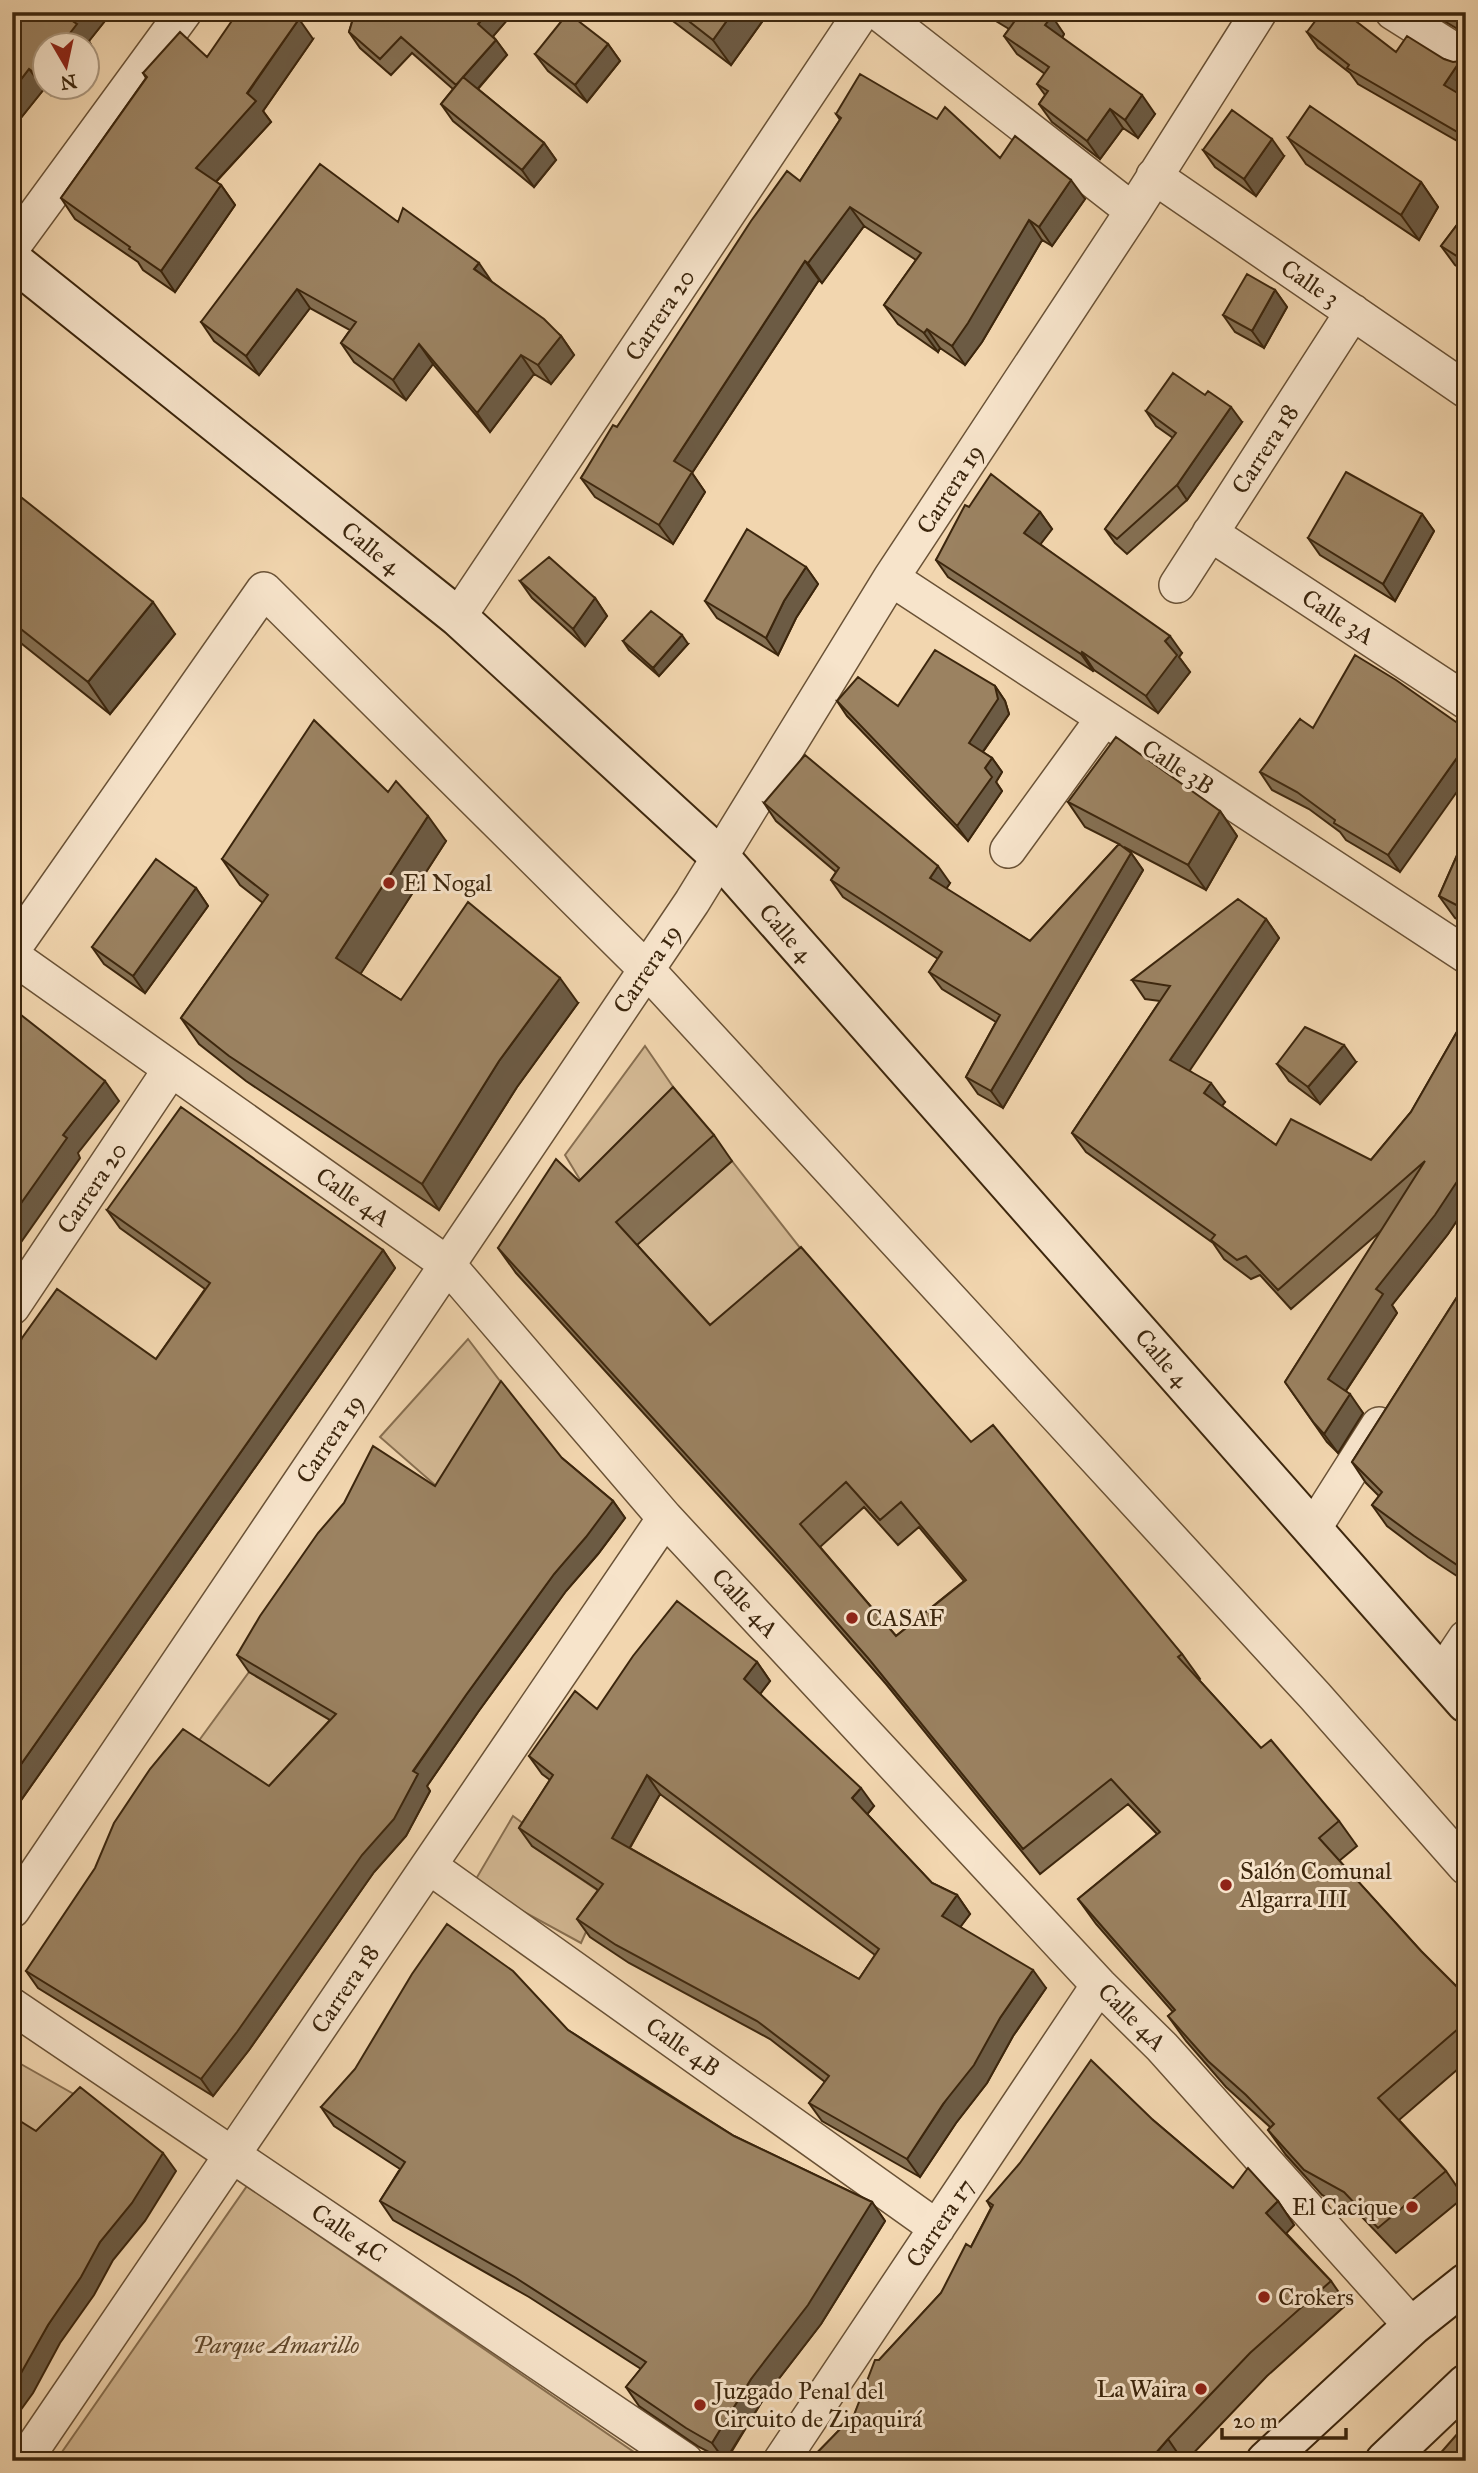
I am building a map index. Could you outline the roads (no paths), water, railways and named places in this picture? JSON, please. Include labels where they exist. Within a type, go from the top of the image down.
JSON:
[{"type":"main road","name":"Calle 4","points":[[12,260],[458,617],[720,858],[1466,1703]]},
{"type":"main road","points":[[1266,2461],[1412,2326],[1466,2283]]},
{"type":"main road","points":[[1385,2461],[1466,2384]]},
{"type":"street","points":[[12,247],[184,12]]},
{"type":"street","name":"Carrera 20","points":[[458,617],[862,12]]},
{"type":"street","points":[[878,12],[1133,211]]},
{"type":"street","name":"Carrera 19","points":[[12,1910],[647,970],[720,858],[891,578],[1133,211],[1259,12]]},
{"type":"street","points":[[1393,12],[1466,58]]},
{"type":"street","name":"Calle 3","points":[[1154,176],[1466,390]]},
{"type":"street","name":"Carrera 18","points":[[1177,585],[1353,312]]},
{"type":"street","name":"Calle 3A","points":[[1210,533],[1466,701]]},
{"type":"street","name":"Calle 3B","points":[[891,578],[1466,955]]},
{"type":"street","points":[[12,950],[264,590],[647,970],[1315,1696],[1466,1867]]},
{"type":"street","points":[[1008,850],[1104,718]]},
{"type":"street","name":"Calle 4A","points":[[12,956],[447,1264],[666,1518],[1099,1985],[1161,2047],[1412,2326]]},
{"type":"street","name":"Carrera 20","points":[[12,1307],[172,1069]]},
{"type":"street","points":[[1313,1529],[1393,1403]]},
{"type":"street","name":"Carrera 18","points":[[40,2454],[232,2154],[666,1518]]},
{"type":"street","points":[[1442,1674],[1466,1638]]},
{"type":"street","name":"Calle 4B","points":[[429,1866],[937,2228]]},
{"type":"street","name":"Carrera 17","points":[[781,2461],[1099,1985]]},
{"type":"street","name":"Calle 4C","points":[[12,2006],[685,2461]]},
{"type":"place","name":"El Nogal","points":[[389,883]]},
{"type":"place","name":"CASAF","points":[[852,1618]]},
{"type":"place","name":"Salón Comunal Algarra III","points":[[1226,1885]]},
{"type":"place","name":"El Cacique","points":[[1412,2207]]},
{"type":"place","name":"Crokers","points":[[1264,2297]]},
{"type":"place","name":"La Waira","points":[[1201,2389]]},
{"type":"place","name":"Juzgado Penal del Circuito de Zipaquirá","points":[[700,2405]]},
{"type":"park label","name":"Parque Amarillo","points":[[276,2345]]}]
